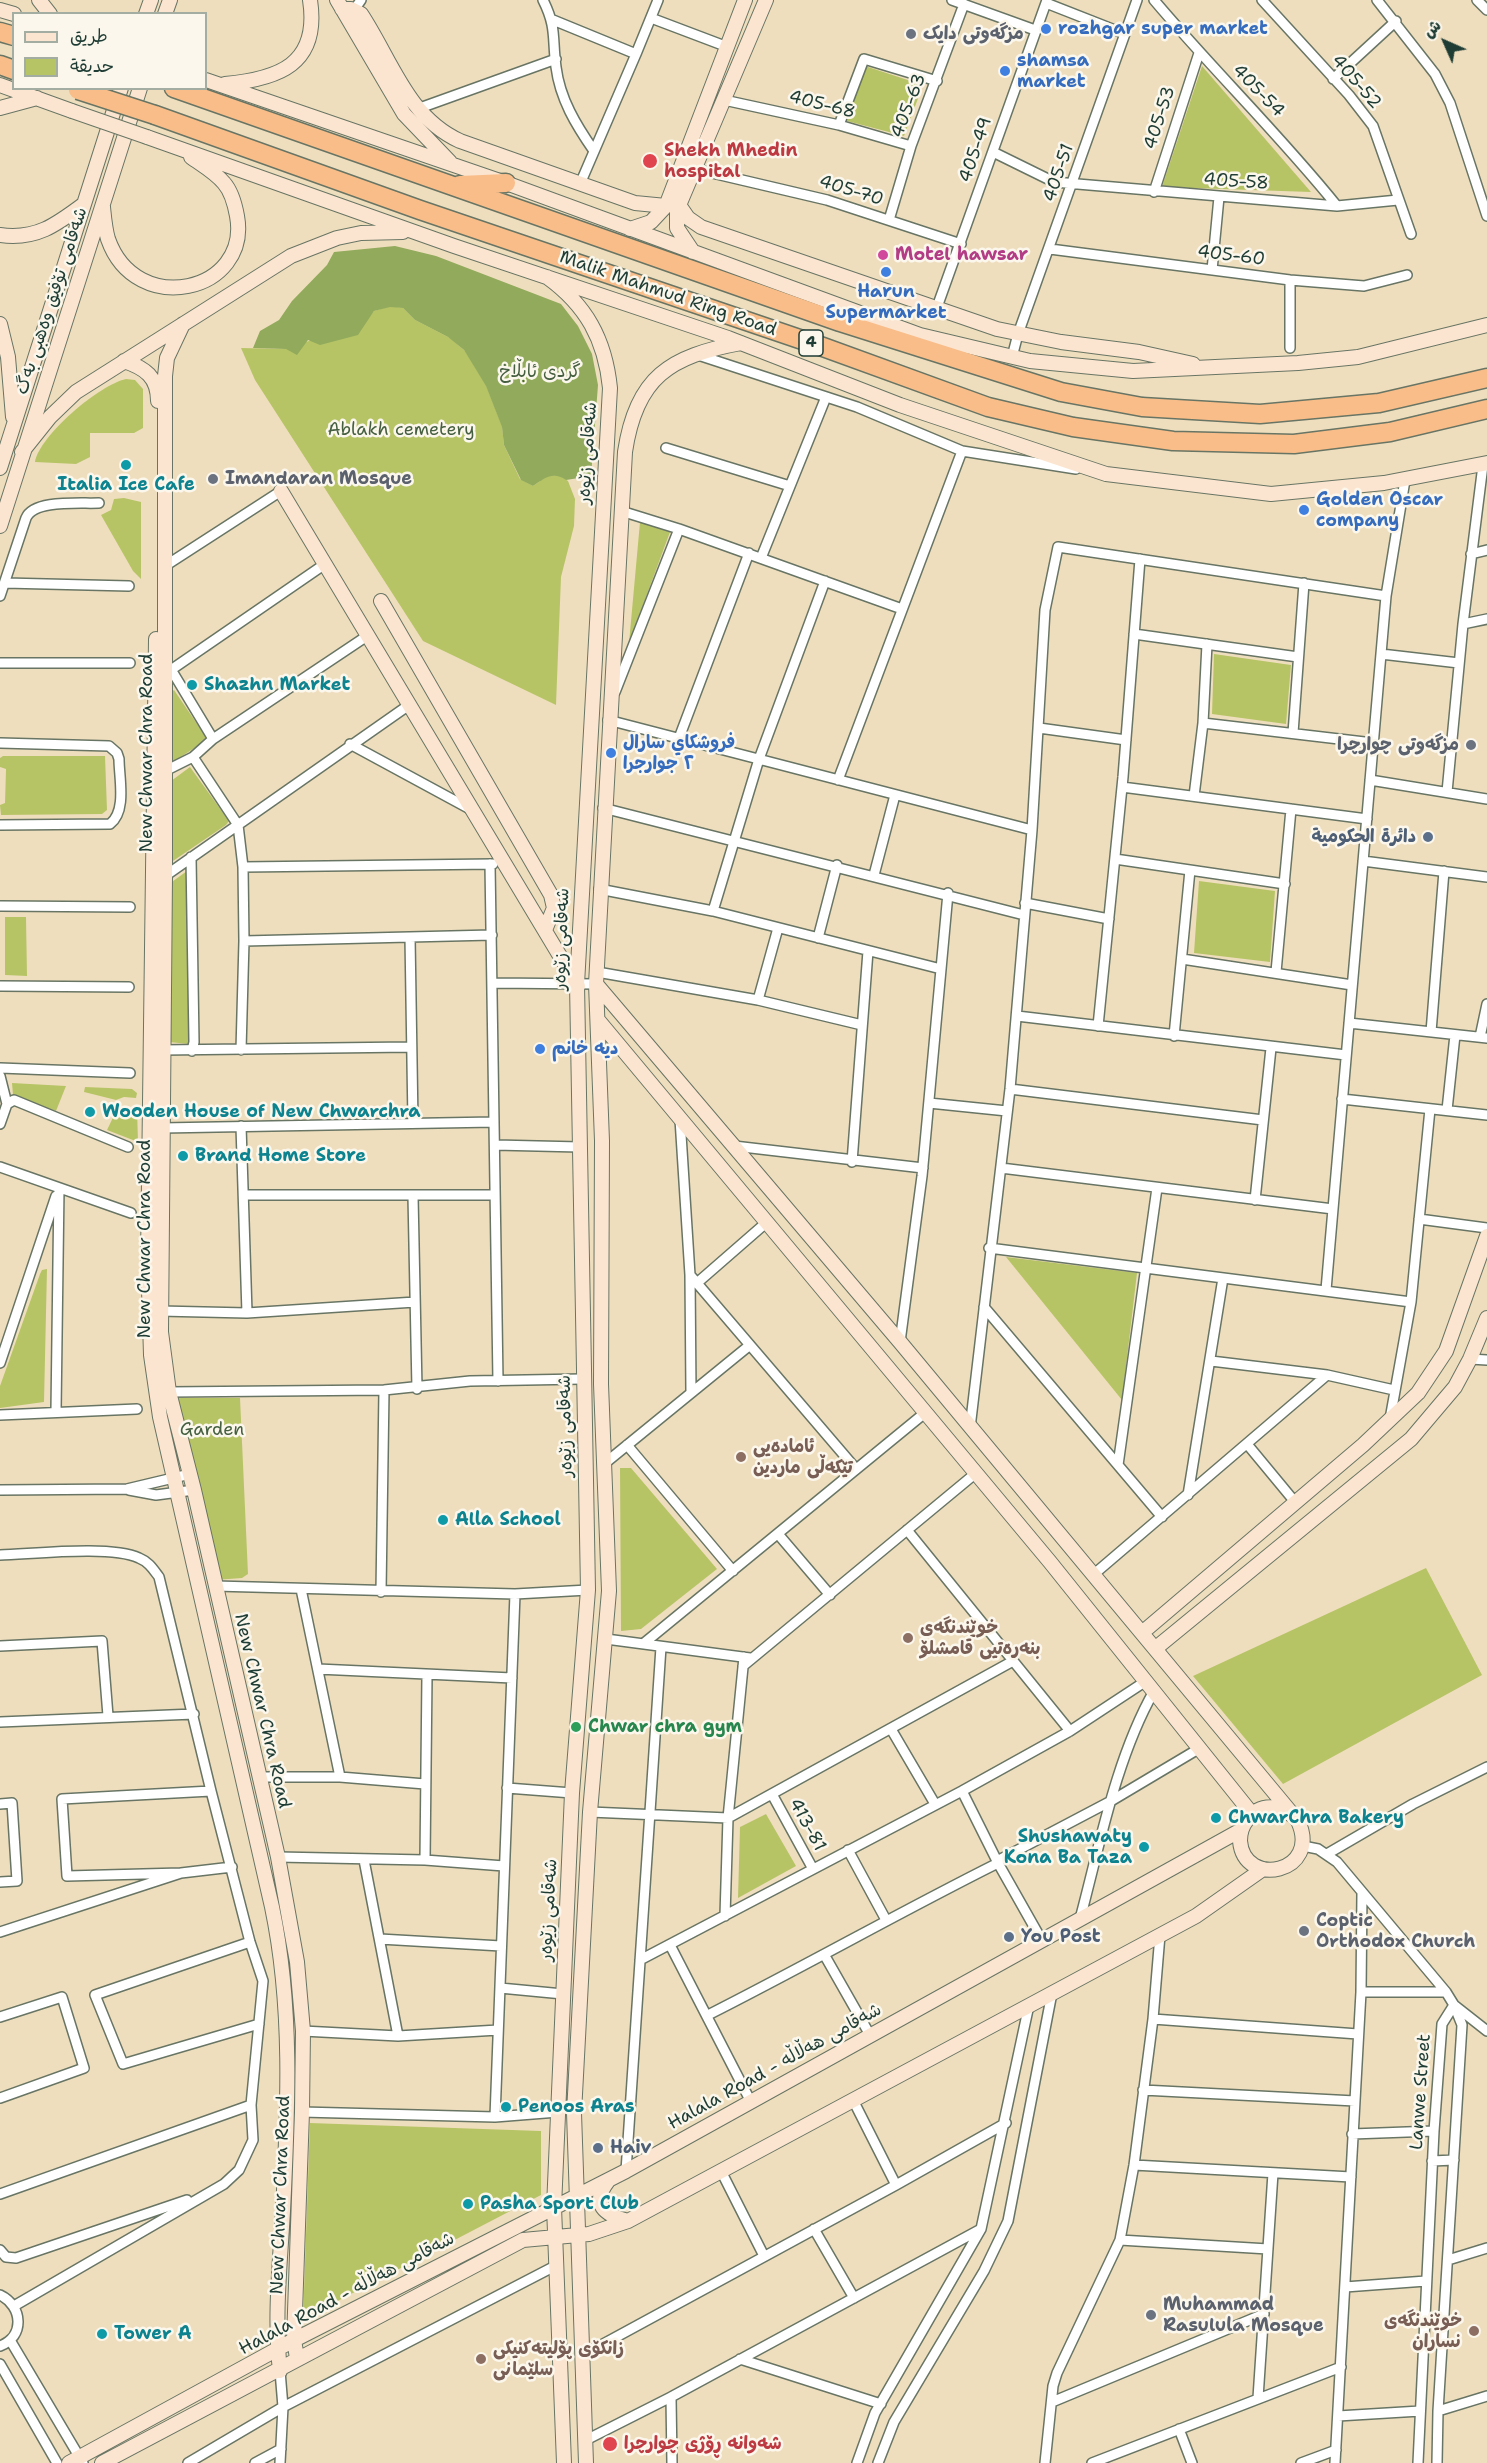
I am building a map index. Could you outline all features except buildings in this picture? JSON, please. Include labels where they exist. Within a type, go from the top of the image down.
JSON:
[{"type":"highway","name":"Malik Mahmud Ring Road","points":[[79,90],[420,210],[823,347],[988,407],[1073,428],[1173,441],[1294,444],[1390,432],[1487,409]]},
{"type":"highway","name":"Malik Mahmud Ring Road","points":[[180,90],[840,322],[1060,392],[1142,407],[1260,414],[1379,403],[1487,378]]},
{"type":"highway","points":[[449,185],[506,183]]},
{"type":"highway","points":[[920,335],[944,356]]},
{"type":"street","points":[[39,0],[48,12]]},
{"type":"street","points":[[219,85],[259,81],[286,69],[297,59],[311,32],[310,0]]},
{"type":"street","points":[[543,0],[553,20],[556,59],[564,99],[574,123],[594,151]]},
{"type":"street","points":[[580,184],[658,0]]},
{"type":"street","points":[[693,252],[677,228],[672,205],[725,46],[745,0]]},
{"type":"street","points":[[629,229],[651,222],[672,205],[695,169],[766,0]]},
{"type":"street","points":[[952,0],[1035,30]]},
{"type":"street","name":"405-51","points":[[1012,357],[1018,334],[1137,0]]},
{"type":"street","name":"405-54","points":[[1154,0],[1199,53],[1294,153],[1337,206]]},
{"type":"street","name":"405-52","points":[[1262,0],[1373,126],[1411,234]]},
{"type":"street","points":[[1377,0],[1436,74],[1450,104],[1487,216]]},
{"type":"street","points":[[1477,0],[1487,10]]},
{"type":"street","points":[[1047,2],[1125,34]]},
{"type":"street","name":"405-49","points":[[936,310],[1047,2]]},
{"type":"street","name":"405-63","points":[[889,220],[910,146],[937,81],[964,4]]},
{"type":"street","points":[[348,5],[404,114],[453,165]]},
{"type":"street","points":[[348,5],[363,17],[417,109],[432,125],[451,137],[643,205],[672,205],[701,227],[936,310],[1018,334],[1146,353],[1213,368]]},
{"type":"street","points":[[651,18],[725,46]]},
{"type":"street","points":[[553,20],[636,54]]},
{"type":"street","points":[[1333,79],[1396,21]]},
{"type":"street","name":"405-53","points":[[1154,192],[1199,53]]},
{"type":"street","points":[[417,109],[556,59]]},
{"type":"street","points":[[840,125],[864,59],[937,81]]},
{"type":"street","points":[[207,80],[506,183],[920,335],[1030,361],[1133,371],[1213,368],[1358,357],[1487,325]]},
{"type":"street","points":[[14,90],[415,232],[741,343],[910,408],[1106,474]]},
{"type":"street","name":"شەقامی تۆفیق وەهبی بەگ","points":[[0,468],[120,90]]},
{"type":"street","name":"شەقامی تۆفیق وەهبی بەگ","points":[[0,526],[139,90]]},
{"type":"street","points":[[0,108],[37,98]]},
{"type":"street","name":"405-68","points":[[724,100],[840,125],[910,146]]},
{"type":"street","points":[[102,203],[108,238],[118,259],[132,274],[151,285],[172,289],[194,286],[212,276],[226,262],[236,243],[239,223],[235,203],[225,183],[169,144]]},
{"type":"street","name":"405-58","points":[[993,152],[1054,182],[1337,206],[1398,200]]},
{"type":"street","name":"405-70","points":[[695,169],[826,200],[961,244]]},
{"type":"street","points":[[1212,270],[1219,197]]},
{"type":"street","points":[[0,235],[31,236],[46,230],[84,204]]},
{"type":"street","points":[[22,452],[62,404],[124,361],[277,264],[314,246],[361,233],[415,232]]},
{"type":"street","name":"405-60","points":[[1050,249],[1290,280],[1364,286],[1407,275]]},
{"type":"street","name":"شەقامی زێوەر","points":[[547,277],[573,298],[593,324],[602,344],[610,388],[598,571],[577,984],[582,1379],[588,1590],[573,1793],[554,2207],[564,2463]]},
{"type":"street","points":[[1290,280],[1290,348]]},
{"type":"street","points":[[0,324],[8,357],[13,425]]},
{"type":"street","name":"New Chwar Chra Road","points":[[183,324],[167,358],[165,376],[148,1257],[151,1355],[160,1417],[264,1873],[285,1978],[288,2036],[278,2350],[280,2371]]},
{"type":"street","points":[[692,354],[741,343]]},
{"type":"street","points":[[692,354],[826,397],[962,451],[1106,474],[1271,494],[1405,480],[1485,464],[1462,624],[1447,792]]},
{"type":"street","name":"شەقامی زێوەر","points":[[586,2463],[574,2113],[590,1812],[609,1591],[601,1384],[602,1141],[596,978],[603,808],[628,428],[635,410],[653,382],[665,370],[692,354]]},
{"type":"street","name":"New Chwar Chra Road","points":[[124,361],[150,374],[158,393],[161,564],[168,672],[163,772],[165,876],[160,1311],[169,1392],[194,1490],[279,1864],[297,1962],[303,2031],[294,2340],[297,2358]]},
{"type":"street","points":[[761,558],[826,397]]},
{"type":"street","points":[[903,427],[910,408]]},
{"type":"street","points":[[666,448],[790,486]]},
{"type":"street","points":[[838,780],[962,451]]},
{"type":"street","points":[[1326,1290],[1386,596],[1405,480]]},
{"type":"street","points":[[161,564],[280,491],[598,1021],[1050,1562],[1252,1814]]},
{"type":"street","points":[[0,596],[26,518],[32,510],[41,506],[99,503]]},
{"type":"street","points":[[621,511],[749,553],[902,609]]},
{"type":"street","points":[[679,529],[608,714],[679,738],[1032,830]]},
{"type":"street","points":[[970,1428],[1017,1016],[1032,830],[1045,610],[1058,547],[1386,596]]},
{"type":"street","points":[[1472,554],[1487,550]]},
{"type":"street","points":[[679,738],[749,553]]},
{"type":"street","points":[[1098,1026],[1122,787],[1140,559]]},
{"type":"street","points":[[213,739],[168,672],[325,564]]},
{"type":"street","points":[[598,571],[617,587]]},
{"type":"street","points":[[713,912],[759,759],[825,581]]},
{"type":"street","points":[[1293,733],[1304,583]]},
{"type":"street","points":[[5,584],[129,586]]},
{"type":"street","points":[[381,601],[551,894],[554,908],[545,930]]},
{"type":"street","points":[[1462,624],[1487,619]]},
{"type":"street","points":[[1134,634],[1298,657]]},
{"type":"street","points":[[163,772],[193,757],[213,739],[367,636]]},
{"type":"street","points":[[1194,796],[1203,723],[1207,644]]},
{"type":"street","points":[[1381,654],[1459,663]]},
{"type":"street","points":[[0,663],[130,663]]},
{"type":"street","points":[[165,876],[350,744],[409,705]]},
{"type":"street","points":[[1203,723],[1373,743]]},
{"type":"street","points":[[1039,728],[1126,740]]},
{"type":"street","points":[[0,743],[109,746],[117,753],[120,806],[117,816],[110,824],[0,825]]},
{"type":"street","points":[[350,744],[472,810]]},
{"type":"street","points":[[193,757],[238,825],[243,867],[244,941],[241,1050]]},
{"type":"street","points":[[1370,780],[1487,799]]},
{"type":"street","points":[[1122,787],[1367,819]]},
{"type":"street","points":[[874,875],[895,795]]},
{"type":"street","points":[[603,808],[948,893],[1024,915]]},
{"type":"street","points":[[1276,972],[1291,809]]},
{"type":"street","points":[[191,857],[194,1042],[192,1051]]},
{"type":"street","points":[[1115,859],[1285,884]]},
{"type":"street","points":[[1363,861],[1487,877]]},
{"type":"street","points":[[490,864],[498,1381]]},
{"type":"street","points":[[243,867],[505,864]]},
{"type":"street","points":[[818,938],[837,865]]},
{"type":"street","points":[[1174,1036],[1190,870]]},
{"type":"street","points":[[1431,1032],[1444,871]]},
{"type":"street","points":[[599,889],[713,912],[941,969]]},
{"type":"street","points":[[900,1342],[923,1168],[948,893]]},
{"type":"street","points":[[1025,903],[1109,919]]},
{"type":"street","points":[[0,906],[130,907]]},
{"type":"street","points":[[758,1000],[778,928]]},
{"type":"street","points":[[244,941],[492,935]]},
{"type":"street","points":[[410,937],[413,1123]]},
{"type":"street","points":[[852,1161],[868,951]]},
{"type":"street","points":[[1182,959],[1352,985]]},
{"type":"street","points":[[596,978],[1068,1546],[1143,1632],[1298,1821],[1303,1846],[1300,1854],[1288,1866],[1271,1871],[1249,1861],[1244,1854],[1240,1838],[1241,1830],[1252,1814],[1262,1809],[1277,1807],[1293,1815],[1298,1821]]},
{"type":"street","points":[[493,983],[577,984],[596,978],[758,1000],[862,1024]]},
{"type":"street","points":[[0,986],[129,987]]},
{"type":"street","points":[[1349,1023],[1484,1037],[1487,1004]]},
{"type":"street","points":[[1017,1016],[1271,1048],[1346,1055]]},
{"type":"street","points":[[1447,1110],[1455,1035]]},
{"type":"street","points":[[162,1050],[411,1047]]},
{"type":"street","points":[[1255,1200],[1271,1048]]},
{"type":"street","points":[[600,1063],[612,1057],[629,1058]]},
{"type":"street","points":[[643,1074],[661,1058]]},
{"type":"street","points":[[0,1068],[130,1074]]},
{"type":"street","points":[[0,1076],[7,1104],[0,1124]]},
{"type":"street","points":[[1010,1089],[1263,1120]]},
{"type":"street","points":[[1342,1099],[1487,1115]]},
{"type":"street","points":[[7,1104],[17,1101],[128,1147]]},
{"type":"street","points":[[929,1103],[1007,1111]]},
{"type":"street","points":[[1389,1421],[1411,1302],[1430,1109]]},
{"type":"street","points":[[680,1119],[694,1279],[691,1393]]},
{"type":"street","points":[[162,1128],[494,1122]]},
{"type":"street","points":[[241,1126],[247,1313]]},
{"type":"street","points":[[495,1145],[580,1147]]},
{"type":"street","points":[[734,1146],[923,1168]]},
{"type":"street","points":[[0,1167],[131,1213]]},
{"type":"street","points":[[1001,1168],[1333,1209]]},
{"type":"street","points":[[0,1363],[59,1188]]},
{"type":"street","points":[[56,1410],[59,1188]]},
{"type":"street","points":[[1118,1465],[1156,1188]]},
{"type":"street","points":[[245,1196],[494,1195]]},
{"type":"street","points":[[413,1196],[417,1389]]},
{"type":"street","points":[[1419,1219],[1487,1228]]},
{"type":"street","points":[[694,1279],[767,1222]]},
{"type":"street","points":[[1143,1632],[1389,1421],[1418,1393],[1446,1351],[1487,1236]]},
{"type":"street","points":[[989,1248],[1411,1302]]},
{"type":"street","points":[[1188,1495],[1223,1278]]},
{"type":"street","points":[[694,1279],[856,1469]]},
{"type":"street","points":[[160,1311],[247,1313],[415,1302]]},
{"type":"street","points":[[984,1307],[1162,1517]]},
{"type":"street","points":[[1156,1648],[1411,1438],[1455,1387],[1470,1359],[1487,1318]]},
{"type":"street","points":[[604,1464],[750,1345]]},
{"type":"street","points":[[1470,1359],[1487,1360]]},
{"type":"street","points":[[1211,1361],[1327,1375],[1394,1390]]},
{"type":"street","points":[[1093,1575],[1327,1375]]},
{"type":"street","points":[[169,1392],[417,1389],[470,1381],[582,1379]]},
{"type":"street","points":[[381,1592],[384,1390]]},
{"type":"street","points":[[0,1415],[56,1410],[137,1408]]},
{"type":"street","points":[[644,1644],[926,1412]]},
{"type":"street","points":[[1247,1444],[1295,1502]]},
{"type":"street","points":[[627,1445],[733,1570]]},
{"type":"street","points":[[725,1916],[728,1818],[747,1661],[976,1473]]},
{"type":"street","points":[[127,1489],[156,1495],[176,1485],[190,1474]]},
{"type":"street","points":[[0,1490],[127,1489],[176,1485],[194,1490]]},
{"type":"street","points":[[907,1530],[1070,1731]]},
{"type":"street","points":[[778,1534],[830,1595]]},
{"type":"street","points":[[1050,1562],[1068,1546]]},
{"type":"street","points":[[0,1555],[120,1552],[142,1558],[151,1565],[159,1577],[211,1791],[250,1942],[263,1981],[251,2105],[254,2131],[246,2158],[232,2178],[14,2306]]},
{"type":"street","points":[[215,1586],[515,1594],[588,1590]]},
{"type":"street","points":[[301,1589],[340,1777]]},
{"type":"street","points":[[495,2117],[515,1594]]},
{"type":"street","points":[[606,1639],[747,1661]]},
{"type":"street","points":[[0,1646],[102,1641],[108,1716]]},
{"type":"street","points":[[626,2171],[661,1647]]},
{"type":"street","points":[[590,1812],[728,1818],[773,1796],[1013,1661]]},
{"type":"street","points":[[318,1670],[512,1678]]},
{"type":"street","points":[[425,1860],[427,1675]]},
{"type":"street","points":[[640,1960],[962,1791],[1150,1686]]},
{"type":"street","points":[[1080,1919],[1111,1801],[1150,1686]]},
{"type":"street","points":[[0,1722],[194,1714]]},
{"type":"street","points":[[891,1730],[934,1804]]},
{"type":"street","points":[[708,2015],[825,1956],[886,1920],[1111,1801],[1200,1748]]},
{"type":"street","points":[[1327,1854],[1413,1804],[1487,1767]]},
{"type":"street","points":[[259,1778],[340,1777],[425,1784]]},
{"type":"street","points":[[507,1788],[573,1793]]},
{"type":"street","points":[[211,1791],[62,1799],[67,1876],[181,1873],[232,1867]]},
{"type":"street","points":[[962,1791],[1041,1939]]},
{"type":"street","name":"413-81","points":[[773,1796],[813,1869]]},
{"type":"street","points":[[0,1804],[12,1803],[17,1881],[0,1882]]},
{"type":"street","name":"Halala Road - شەقامی هەڵاڵە","points":[[77,2461],[294,2340],[608,2181],[1241,1830]]},
{"type":"street","points":[[1303,1846],[1327,1854],[1345,1870],[1446,1992],[1454,2006],[1487,2031]]},
{"type":"street","points":[[848,1850],[886,1920]]},
{"type":"street","points":[[364,1860],[398,2036]]},
{"type":"street","points":[[279,1864],[425,1860],[504,1866]]},
{"type":"street","name":"Halala Road - شەقامی هەڵاڵە","points":[[102,2463],[280,2371],[297,2358],[523,2240],[600,2232],[628,2220],[1160,1935],[1213,1905],[1263,1869]]},
{"type":"street","points":[[0,1932],[181,1873]]},
{"type":"street","points":[[1335,2463],[1361,1992],[1362,1893]]},
{"type":"street","points":[[1045,2463],[1057,2373],[1120,2240],[1134,2165],[1153,2019],[1160,1935]]},
{"type":"street","points":[[380,1939],[501,1946]]},
{"type":"street","points":[[250,1942],[95,1995],[123,2064],[259,2024]]},
{"type":"street","points":[[670,1946],[708,2015],[751,2102]]},
{"type":"street","points":[[825,1956],[870,2035]]},
{"type":"street","points":[[500,1988],[563,1994]]},
{"type":"street","points":[[1361,1992],[1446,1992]]},
{"type":"street","points":[[878,2463],[894,2422],[984,2271],[1008,2221],[1052,1993]]},
{"type":"street","points":[[0,2017],[62,1997],[84,2068],[0,2098]]},
{"type":"street","points":[[857,2463],[881,2404],[981,2229],[1006,2123],[1029,2005]]},
{"type":"street","name":"Lanwe Street","points":[[1418,2463],[1432,2161],[1442,2024],[1454,2006]]},
{"type":"street","name":"Lanwe Street","points":[[1437,2463],[1438,2411],[1462,2025],[1454,2006]]},
{"type":"street","points":[[1153,2019],[1358,2034]]},
{"type":"street","points":[[303,2031],[398,2036],[498,2030]]},
{"type":"street","points":[[1143,2090],[1355,2101]]},
{"type":"street","points":[[853,2100],[896,2186]]},
{"type":"street","points":[[0,2194],[251,2105]]},
{"type":"street","points":[[302,2112],[495,2117],[558,2112]]},
{"type":"street","points":[[582,2355],[896,2186],[1006,2123]]},
{"type":"street","points":[[1352,2133],[1434,2131]]},
{"type":"street","points":[[1432,2161],[1454,2160]]},
{"type":"street","points":[[1134,2165],[1351,2177]]},
{"type":"street","points":[[721,2171],[764,2256]]},
{"type":"street","points":[[1258,2398],[1273,2173]]},
{"type":"street","points":[[608,2181],[601,2189],[600,2199],[603,2210],[611,2217],[628,2220]]},
{"type":"street","points":[[0,2250],[6,2257],[16,2258],[207,2194]]},
{"type":"street","points":[[814,2229],[854,2298]]},
{"type":"street","points":[[586,2440],[671,2397],[981,2229]]},
{"type":"street","points":[[1120,2240],[1268,2249]]},
{"type":"street","points":[[1448,2260],[1487,2248]]},
{"type":"street","points":[[188,2463],[283,2407],[556,2265]]},
{"type":"street","points":[[1345,2287],[1426,2281]]},
{"type":"street","points":[[0,2295],[14,2306],[19,2320],[15,2335],[0,2346]]},
{"type":"street","points":[[1052,2402],[1264,2314]]},
{"type":"street","points":[[10,2340],[77,2461]]},
{"type":"street","points":[[741,2359],[881,2404]]},
{"type":"street","points":[[0,2364],[57,2463]]},
{"type":"street","points":[[1092,2463],[1104,2461],[1179,2429],[1341,2367]]},
{"type":"street","points":[[280,2371],[283,2407],[280,2463]]},
{"type":"street","points":[[1438,2411],[1487,2396]]},
{"type":"street","points":[[671,2397],[672,2463]]},
{"type":"street","points":[[1338,2416],[1420,2411]]},
{"type":"street","points":[[1179,2429],[1192,2463]]},
{"type":"street","points":[[255,2463],[281,2449]]},
{"type":"street","points":[[1301,2463],[1336,2450]]},
{"type":"green space","points":[[865,66],[923,85],[904,136],[847,121]]},
{"type":"green space","points":[[1202,66],[1311,192],[1162,187]]},
{"type":"green space","name":"گردی ئابڵاخ","points":[[395,246],[436,256],[561,304],[578,326],[592,354],[598,385],[591,476],[566,480],[553,476],[533,486],[521,480],[504,445],[502,427],[486,386],[464,350],[448,337],[415,320],[403,308],[390,307],[374,311],[358,335],[320,345],[308,340],[297,355],[286,349],[253,348],[260,331],[279,320],[292,301],[327,265],[334,252]]},
{"type":"green space","name":"Ablakh cemetery","points":[[390,306],[403,308],[415,320],[450,338],[465,351],[486,385],[502,426],[504,445],[520,479],[533,486],[547,476],[559,475],[568,481],[575,499],[574,526],[561,577],[556,705],[423,641],[255,380],[241,348],[286,349],[366,321],[374,311]]},
{"type":"green space","points":[[126,379],[135,380],[143,389],[143,428],[134,433],[90,433],[90,457],[76,464],[35,462],[48,438],[72,413],[101,391]]},
{"type":"green space","points":[[124,498],[141,502],[141,579],[133,571],[101,515],[111,510],[114,499]]},
{"type":"green space","points":[[640,522],[670,532],[629,643]]},
{"type":"green space","points":[[1214,654],[1291,665],[1286,724],[1212,714]]},
{"type":"green space","points":[[174,690],[206,737],[199,745],[173,762],[169,694]]},
{"type":"green space","points":[[3,756],[105,756],[107,810],[102,814],[1,815],[0,805],[5,803],[6,769],[0,767],[0,758]]},
{"type":"green space","points":[[190,767],[229,821],[170,863],[171,781]]},
{"type":"green space","points":[[187,871],[189,1044],[169,1042],[169,884]]},
{"type":"green space","points":[[1199,881],[1275,891],[1270,962],[1194,953]]},
{"type":"green space","points":[[5,917],[26,917],[27,976],[5,975]]},
{"type":"green space","points":[[12,1083],[66,1086],[56,1111],[13,1095]]},
{"type":"green space","points":[[85,1087],[132,1089],[137,1093],[136,1098],[124,1097],[116,1100],[84,1092]]},
{"type":"green space","points":[[118,1107],[137,1108],[138,1142],[107,1130]]},
{"type":"green space","points":[[1006,1257],[1137,1273],[1122,1400]]},
{"type":"green space","points":[[47,1269],[44,1402],[0,1408],[0,1386],[40,1274],[42,1270]]},
{"type":"green space","name":"Garden","points":[[175,1398],[240,1398],[248,1574],[242,1578],[215,1580]]},
{"type":"green space","points":[[620,1468],[631,1468],[717,1569],[641,1629],[621,1631]]},
{"type":"green space","points":[[1426,1568],[1482,1675],[1283,1784],[1193,1676]]},
{"type":"green space","points":[[766,1814],[796,1866],[738,1898],[740,1827]]},
{"type":"green space","points":[[310,2123],[541,2131],[541,2195],[303,2319]]},
{"type":"place","name":"rozhgar super market","points":[[1046,29]]},
{"type":"place","name":"مزگەوتی دایک","points":[[911,34]]},
{"type":"place","name":"shamsa market","points":[[1005,71]]},
{"type":"place","name":"Shekh Mhedin hospital","points":[[650,161]]},
{"type":"place","name":"Motel hawsar","points":[[883,255]]},
{"type":"place","name":"Harun Supermarket","points":[[886,272]]},
{"type":"place","name":"Italia Ice Cafe","points":[[126,465]]},
{"type":"place","name":"Imandaran Mosque","points":[[213,479]]},
{"type":"place","name":"Golden Oscar company","points":[[1304,510]]},
{"type":"place","name":"Shazhn Market","points":[[192,685]]},
{"type":"place","name":"مزگەوتی چوارچرا","points":[[1471,745]]},
{"type":"place","name":"فروشكاي سارال ٢ جوارجرا","points":[[611,753]]},
{"type":"place","name":"دائرة الحكومية","points":[[1428,837]]},
{"type":"place","name":"دیە خانم","points":[[540,1049]]},
{"type":"place","name":"Wooden House of New Chwarchra","points":[[90,1112]]},
{"type":"place","name":"Brand Home Store","points":[[183,1156]]},
{"type":"place","name":"ئامادەیی تێکەڵی ماردین","points":[[741,1457]]},
{"type":"place","name":"Alla School","points":[[443,1520]]},
{"type":"place","name":"خوێندنگەی بنەرەتیی قامشلۆ","points":[[908,1638]]},
{"type":"place","name":"Chwar chra gym","points":[[576,1727]]},
{"type":"place","name":"ChwarChra Bakery","points":[[1216,1818]]},
{"type":"place","name":"Shushawaty Kona Ba Taza","points":[[1144,1847]]},
{"type":"place","name":"Coptic Orthodox Church","points":[[1304,1931]]},
{"type":"place","name":"You Post","points":[[1009,1937]]},
{"type":"place","name":"Penoos Aras","points":[[506,2107]]},
{"type":"place","name":"Haiv","points":[[598,2148]]},
{"type":"place","name":"Pasha Sport Club","points":[[468,2204]]},
{"type":"place","name":"Muhammad Rasulula Mosque","points":[[1151,2315]]},
{"type":"place","name":"خوێندنگەی نساران","points":[[1474,2331]]},
{"type":"place","name":"Tower A","points":[[102,2334]]},
{"type":"place","name":"زانکۆی پۆلیتەکنیکی سلێمانی","points":[[481,2359]]},
{"type":"place","name":"شەوانە ڕۆژی چوارچرا","points":[[610,2444]]}]
